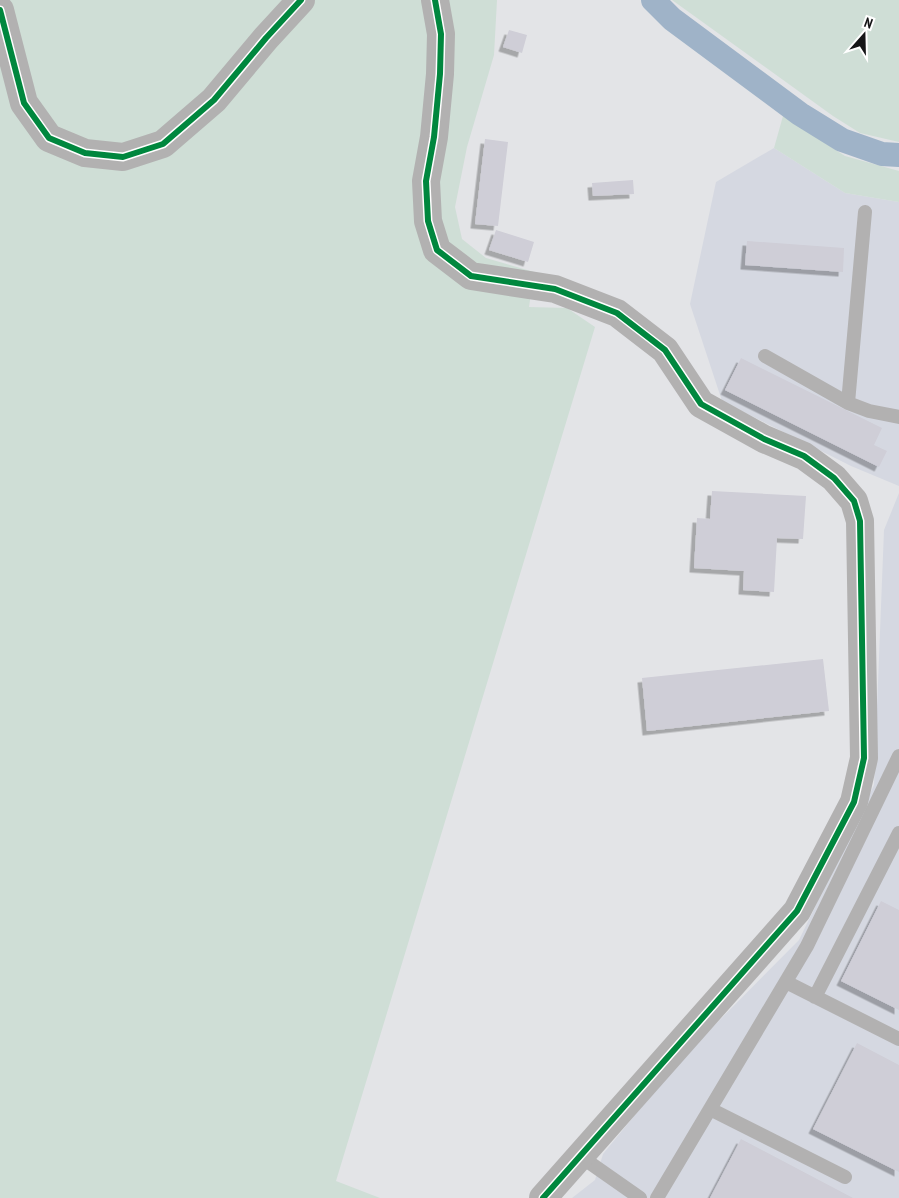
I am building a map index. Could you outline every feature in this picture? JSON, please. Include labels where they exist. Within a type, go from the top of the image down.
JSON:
[{"type":"street","points":[[0,10],[24,103],[49,138],[85,153],[122,157],[163,144],[214,100],[301,0]]},
{"type":"street","points":[[435,0],[441,34],[440,74],[434,137],[426,181],[428,221],[436,250],[471,276],[555,289],[617,312],[665,350],[701,404],[764,439],[804,456],[834,478],[854,501],[860,521],[864,758],[854,802],[797,911],[543,1198]]},
{"type":"lane","points":[[848,403],[865,212]]},
{"type":"lane","points":[[765,356],[848,403],[869,411],[899,417]]},
{"type":"lane","points":[[657,1198],[808,946],[899,756]]},
{"type":"lane","points":[[815,997],[899,834]]},
{"type":"lane","points":[[786,982],[899,1039]]},
{"type":"lane","points":[[710,1109],[845,1177]]},
{"type":"lane","points":[[580,1156],[640,1198]]},
{"type":"shaded area","points":[[0,0],[497,0],[494,55],[467,147],[455,207],[462,239],[486,258],[534,272],[529,307],[567,308],[595,327],[336,1181],[380,1198],[0,1198]]},
{"type":"shaded area","points":[[672,0],[899,0],[899,142],[860,133],[833,116]]},
{"type":"shaded area","points":[[783,116],[845,156],[899,171],[899,202],[845,193],[774,148]]},
{"type":"shaded area","points":[[774,148],[845,193],[899,202],[899,486],[851,466],[722,401],[690,304],[716,182]]},
{"type":"shaded area","points":[[899,493],[899,1198],[572,1198],[595,1180],[603,1154],[680,1060],[799,940],[874,785],[884,530]]},
{"type":"building","points":[[509,30],[527,35],[522,53],[503,47]]},
{"type":"building","points":[[485,139],[508,142],[498,226],[475,224]]},
{"type":"building","points":[[633,180],[634,194],[593,196],[592,183]]},
{"type":"building","points":[[496,230],[534,242],[528,262],[489,250]]},
{"type":"building","points":[[747,241],[844,248],[843,272],[745,265]]},
{"type":"building","points":[[741,358],[882,428],[874,445],[887,451],[879,467],[725,390]]},
{"type":"building","points":[[712,491],[806,496],[803,539],[777,538],[774,592],[743,590],[744,571],[694,568],[697,518],[710,519]]},
{"type":"building","points":[[823,659],[829,711],[647,731],[642,678]]},
{"type":"building","points":[[881,901],[899,910],[899,1010],[841,981]]},
{"type":"building","points":[[857,1043],[899,1065],[899,1172],[813,1129]]},
{"type":"building","points":[[741,1139],[853,1198],[710,1198]]},
{"type":"waterway","points":[[653,0],[672,19],[800,114],[842,140],[882,154],[899,155]]},
{"type":"cycle path","points":[[0,10],[24,103],[49,138],[85,153],[123,157],[163,144],[214,100],[301,0]]},
{"type":"cycle path","points":[[435,0],[441,34],[440,74],[434,137],[426,181],[428,221],[437,250],[471,276],[555,289],[617,313],[665,350],[701,404],[764,439],[804,456],[834,478],[854,501],[860,521],[864,758],[854,802],[797,911],[543,1198]]}]
